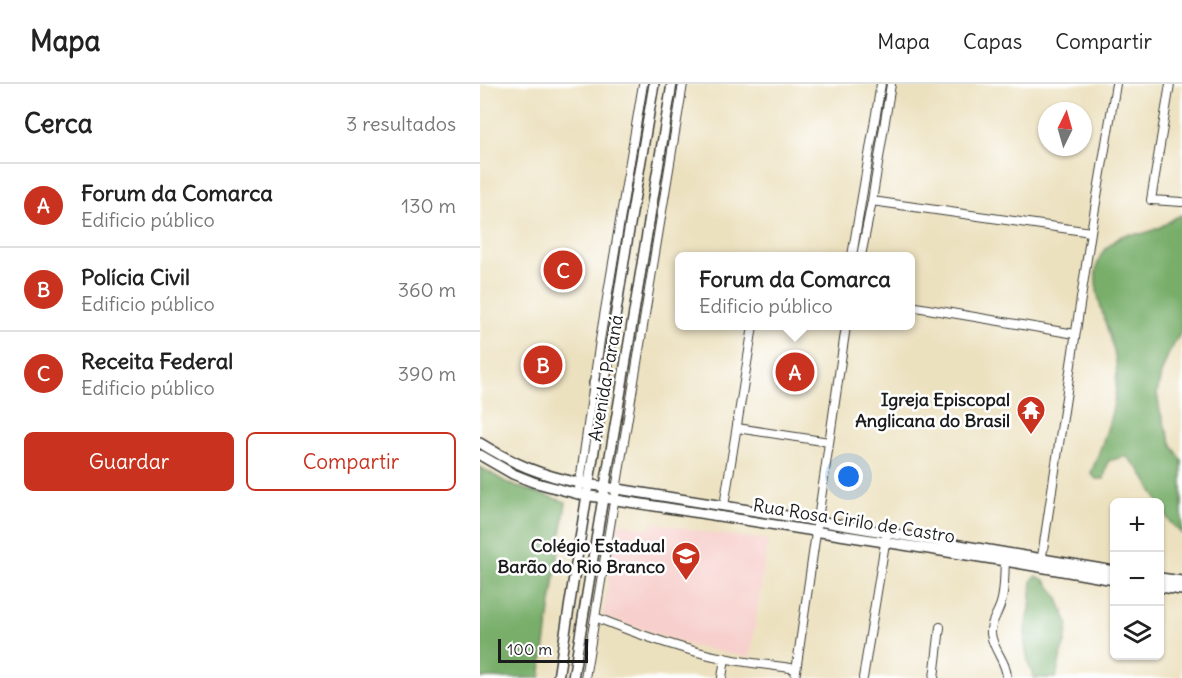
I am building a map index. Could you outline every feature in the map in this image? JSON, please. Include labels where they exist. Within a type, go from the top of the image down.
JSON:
[{"type":"main road","name":"Avenida Paraná","points":[[558,678],[583,495],[604,395],[654,84]]},
{"type":"main road","name":"Avenida Paraná","points":[[573,678],[672,84]]},
{"type":"main road","points":[[651,103],[661,107],[669,106]]},
{"type":"main road","points":[[647,123],[665,127]]},
{"type":"main road","points":[[594,383],[604,395]]},
{"type":"main road","points":[[480,443],[525,468],[544,475],[585,484],[818,521],[886,537],[1041,563],[1110,571]]},
{"type":"main road","name":"Rua Rosa Cirilo de Castro","points":[[480,455],[513,474],[533,482],[583,495],[816,532],[886,537]]},
{"type":"main road","name":"Rua Rosa Cirilo de Castro","points":[[908,541],[1005,561],[1041,563],[1110,579]]},
{"type":"main road","points":[[1166,585],[1182,581]]},
{"type":"main road","points":[[1166,585],[1182,590]]},
{"type":"street","points":[[585,484],[594,383],[643,84]]},
{"type":"street","points":[[585,678],[682,84]]},
{"type":"street","points":[[853,252],[881,84]]},
{"type":"street","points":[[862,252],[891,84]]},
{"type":"street","points":[[1041,563],[1075,334],[1116,84]]},
{"type":"street","points":[[1170,84],[1151,200],[1182,202]]},
{"type":"street","points":[[872,201],[1091,232]]},
{"type":"street","points":[[915,307],[1075,334]]},
{"type":"street","points":[[724,506],[752,330]]},
{"type":"street","points":[[795,678],[845,330]]},
{"type":"street","points":[[737,428],[829,442]]},
{"type":"street","points":[[863,678],[886,537]]},
{"type":"street","points":[[1005,561],[1002,600],[991,631],[1007,678]]},
{"type":"street","points":[[595,617],[636,634],[684,648],[725,658],[796,669]]},
{"type":"street","points":[[934,678],[940,627]]},
{"type":"street","points":[[722,678],[725,658]]},
{"type":"shaded area","points":[[652,522],[716,534],[768,540],[750,658],[691,646],[603,616],[618,523],[650,529]]},
{"type":"green space","points":[[1182,215],[1182,330],[1168,355],[1157,393],[1166,429],[1173,447],[1182,460],[1182,534],[1170,522],[1164,512],[1164,498],[1156,498],[1140,470],[1126,456],[1108,461],[1104,479],[1096,479],[1091,473],[1114,405],[1117,376],[1113,348],[1099,300],[1096,269],[1101,255],[1122,236],[1142,234]]},
{"type":"green space","points":[[480,467],[509,484],[566,502],[540,678],[480,678]]},
{"type":"green space","points":[[1036,576],[1045,580],[1057,596],[1068,624],[1056,678],[1034,678],[1025,645],[1025,628],[1030,609],[1032,580]]},
{"type":"place","name":"Receita Federal","points":[[563,270]]},
{"type":"place","name":"Polícia Civil","points":[[543,365]]},
{"type":"place","name":"Forum da Comarca","points":[[795,372]]},
{"type":"place","name":"Igreja Episcopal Anglicana do Brasil","points":[[1031,436]]},
{"type":"place","name":"Colégio Estadual Barão do Rio Branco","points":[[686,582]]}]
